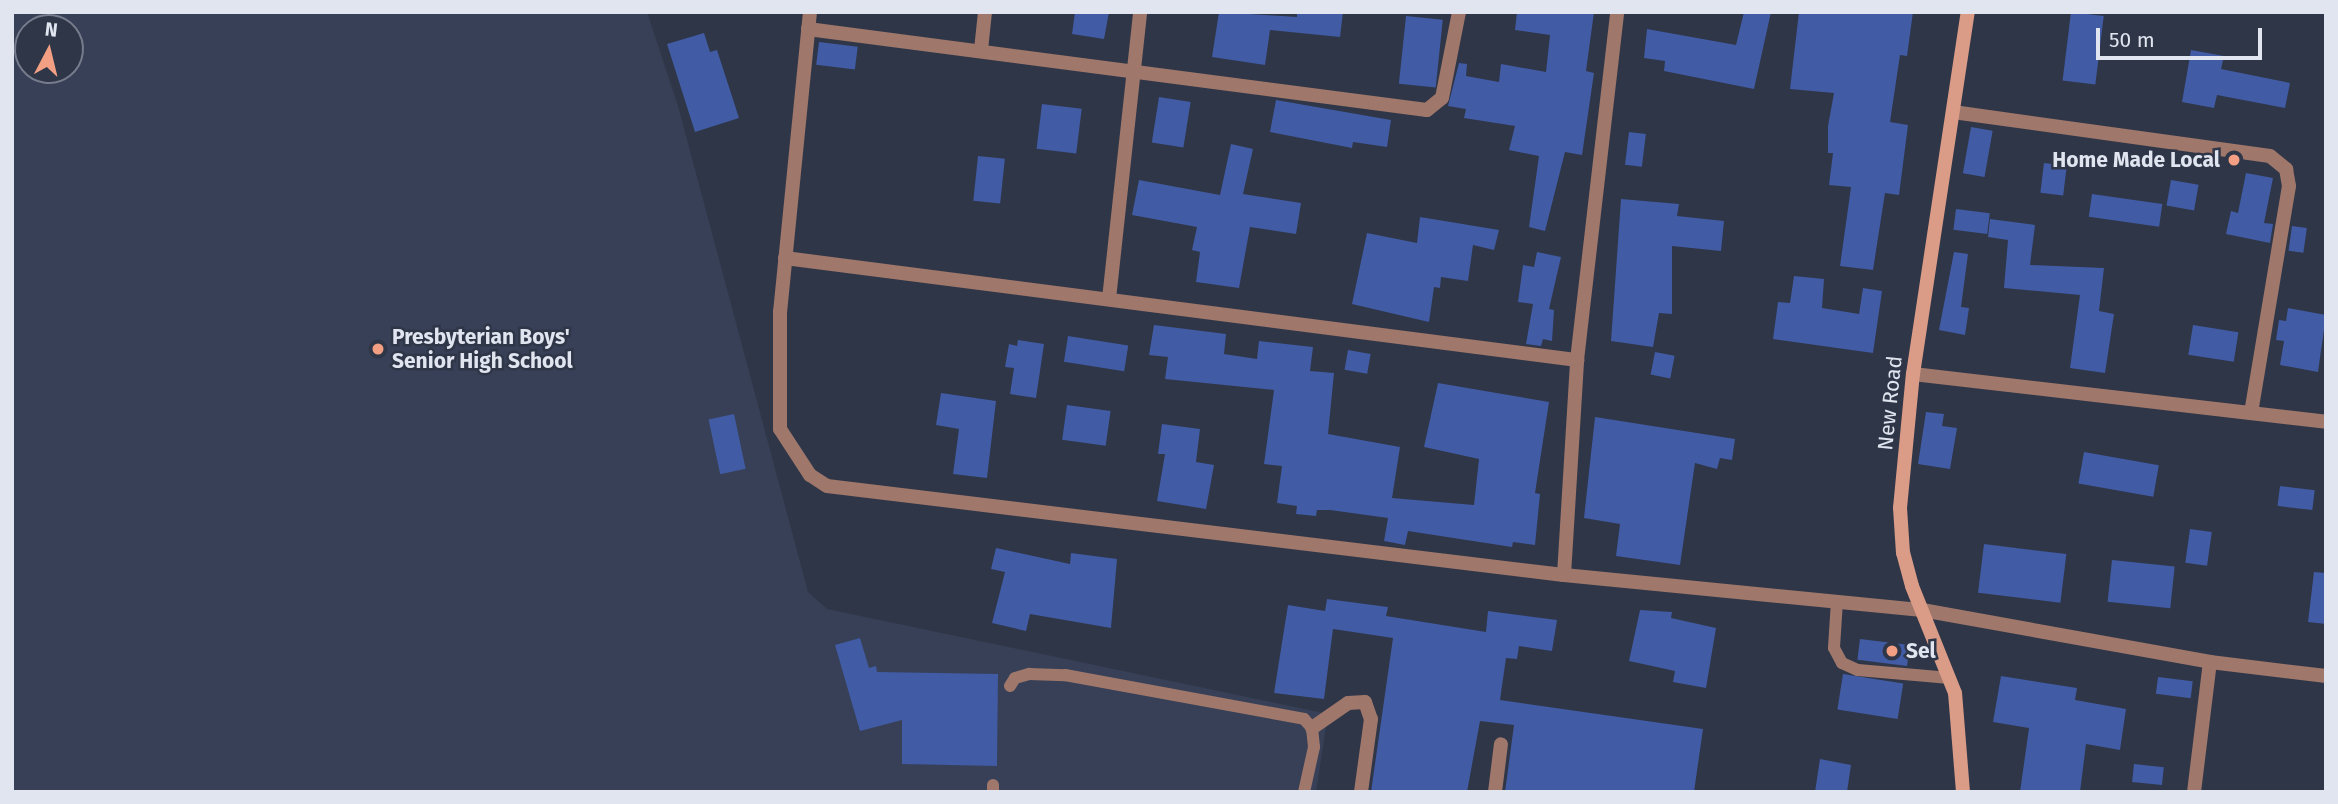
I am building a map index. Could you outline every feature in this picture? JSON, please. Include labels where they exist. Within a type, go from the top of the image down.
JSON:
[{"type":"street","points":[[810,12],[785,258],[780,429],[810,475],[827,486],[1564,575],[1922,610],[2210,662],[2326,676]]},
{"type":"street","points":[[981,50],[985,12]]},
{"type":"street","points":[[1109,299],[1140,12]]},
{"type":"street","points":[[807,29],[1427,110],[1442,98],[1459,12]]},
{"type":"street","points":[[1564,575],[1577,360],[1618,12]]},
{"type":"street","name":"New Road","points":[[1963,792],[1961,728],[1950,678],[1922,610],[1903,553],[1900,508],[1913,374],[1968,12]]},
{"type":"street","points":[[1953,112],[2270,156],[2286,169],[2289,186],[2251,413]]},
{"type":"street","points":[[785,258],[1577,360]]},
{"type":"street","points":[[1913,374],[2326,422]]},
{"type":"street","points":[[2194,792],[2210,662]]},
{"type":"street","points":[[1312,728],[1348,703],[1365,702],[1370,731],[1361,792]]},
{"type":"street","points":[[1495,792],[1501,744]]},
{"type":"lane","points":[[1836,601],[1834,648],[1842,663],[1858,670],[1950,678]]},
{"type":"lane","points":[[1010,686],[1015,678],[1029,674],[1065,675],[1286,713],[1304,719],[1312,728],[1314,747],[1304,792]]},
{"type":"shaded area","name":"Presbyterian Boys' Senior High School","points":[[12,12],[647,12],[678,106],[808,592],[827,609],[1328,714],[1316,792],[12,792]]},
{"type":"building","points":[[1075,12],[1109,12],[1104,39],[1072,34]]},
{"type":"building","points":[[1219,12],[1297,17],[1297,12],[1343,12],[1340,37],[1270,30],[1265,65],[1212,57]]},
{"type":"building","points":[[1517,12],[1594,12],[1586,71],[1594,73],[1582,155],[1565,152],[1545,231],[1529,227],[1539,156],[1509,150],[1515,126],[1464,118],[1466,109],[1448,106],[1459,63],[1467,64],[1466,76],[1499,82],[1501,64],[1546,72],[1550,35],[1515,30]]},
{"type":"building","points":[[1744,12],[1771,12],[1754,89],[1664,71],[1665,61],[1644,58],[1647,29],[1736,45]]},
{"type":"building","points":[[1799,12],[1913,12],[1907,56],[1900,55],[1890,122],[1908,125],[1899,195],[1885,193],[1873,270],[1840,266],[1851,187],[1829,185],[1833,153],[1828,153],[1828,126],[1834,93],[1790,89]]},
{"type":"building","points":[[2071,12],[2104,16],[2095,85],[2063,80]]},
{"type":"building","points":[[1406,16],[1443,20],[1436,87],[1399,84]]},
{"type":"building","points":[[704,33],[710,52],[717,50],[739,118],[695,132],[667,44]]},
{"type":"building","points":[[819,42],[858,47],[855,70],[816,65]]},
{"type":"building","points":[[2191,50],[2224,56],[2221,69],[2290,83],[2285,108],[2217,95],[2214,108],[2182,102]]},
{"type":"building","points":[[1159,97],[1191,102],[1183,147],[1152,142]]},
{"type":"building","points":[[1276,100],[1391,120],[1387,147],[1353,142],[1352,148],[1270,132]]},
{"type":"building","points":[[1042,104],[1082,109],[1076,154],[1037,149]]},
{"type":"building","points":[[1971,127],[1993,131],[1985,177],[1963,173]]},
{"type":"building","points":[[1629,132],[1646,134],[1642,167],[1625,165]]},
{"type":"building","points":[[1231,144],[1253,149],[1243,194],[1301,203],[1296,234],[1250,227],[1239,288],[1196,282],[1200,252],[1192,250],[1197,227],[1132,215],[1139,180],[1220,195]]},
{"type":"building","points":[[978,156],[1005,159],[1000,204],[973,201]]},
{"type":"building","points":[[2044,163],[2067,166],[2063,196],[2040,193]]},
{"type":"building","points":[[2246,173],[2273,178],[2264,223],[2273,224],[2270,243],[2226,234],[2231,211],[2238,213]]},
{"type":"building","points":[[2171,180],[2199,185],[2194,210],[2166,206]]},
{"type":"building","points":[[2092,194],[2162,204],[2159,227],[2089,217]]},
{"type":"building","points":[[1621,199],[1679,204],[1677,216],[1724,221],[1721,251],[1672,246],[1672,314],[1659,313],[1653,347],[1611,341]]},
{"type":"building","points":[[1956,209],[1990,213],[1987,234],[1953,230]]},
{"type":"building","points":[[1420,217],[1499,230],[1494,250],[1473,245],[1468,281],[1441,277],[1440,288],[1434,287],[1429,322],[1352,304],[1367,233],[1417,243]]},
{"type":"building","points":[[1990,219],[2035,225],[2030,265],[2104,268],[2099,311],[2114,314],[2105,373],[2070,368],[2080,295],[2004,288],[2008,240],[1988,237]]},
{"type":"building","points":[[2292,226],[2307,228],[2303,253],[2289,251]]},
{"type":"building","points":[[1537,252],[1561,257],[1549,309],[1554,310],[1552,341],[1543,339],[1541,346],[1526,344],[1533,304],[1518,302],[1523,265],[1534,267]]},
{"type":"building","points":[[1954,252],[1968,254],[1961,307],[1969,308],[1965,335],[1939,330]]},
{"type":"building","points":[[1794,276],[1824,279],[1822,308],[1859,314],[1863,288],[1882,291],[1873,353],[1773,339],[1778,302],[1790,303]]},
{"type":"building","points":[[2288,308],[2326,315],[2318,372],[2280,365],[2284,341],[2276,340],[2279,320],[2286,321]]},
{"type":"building","points":[[1154,325],[1226,334],[1224,354],[1257,359],[1259,341],[1313,347],[1310,371],[1334,373],[1328,434],[1400,447],[1392,498],[1474,505],[1479,459],[1424,447],[1438,383],[1549,402],[1535,493],[1540,494],[1535,545],[1513,542],[1512,547],[1408,531],[1405,545],[1384,541],[1388,518],[1330,510],[1317,510],[1316,516],[1296,514],[1297,506],[1277,503],[1282,466],[1264,464],[1274,390],[1165,379],[1168,357],[1149,355]]},
{"type":"building","points":[[2193,325],[2238,332],[2234,362],[2188,355]]},
{"type":"building","points":[[1068,336],[1128,346],[1124,371],[1064,362]]},
{"type":"building","points":[[1018,340],[1044,344],[1036,398],[1010,394],[1014,368],[1005,367],[1009,344],[1017,346]]},
{"type":"building","points":[[1348,350],[1371,354],[1367,374],[1345,370]]},
{"type":"building","points":[[1655,352],[1675,356],[1670,378],[1651,375]]},
{"type":"building","points":[[941,393],[996,401],[987,478],[953,474],[959,429],[936,425]]},
{"type":"building","points":[[1067,405],[1111,411],[1106,446],[1062,440]]},
{"type":"building","points":[[1926,412],[1944,414],[1942,426],[1957,428],[1950,469],[1918,464]]},
{"type":"building","points":[[734,414],[746,469],[720,474],[709,419]]},
{"type":"building","points":[[1595,417],[1735,439],[1732,460],[1720,458],[1717,469],[1695,463],[1680,565],[1616,556],[1620,524],[1584,518]]},
{"type":"building","points":[[1162,424],[1200,429],[1196,462],[1214,465],[1206,509],[1157,501],[1165,454],[1158,454]]},
{"type":"building","points":[[2084,452],[2159,465],[2153,497],[2078,484]]},
{"type":"building","points":[[2280,486],[2315,490],[2312,510],[2278,506]]},
{"type":"building","points":[[2190,529],[2212,532],[2207,566],[2185,563]]},
{"type":"building","points":[[1984,544],[2066,554],[2060,603],[1978,593]]},
{"type":"building","points":[[996,548],[1070,564],[1071,553],[1117,559],[1111,628],[1030,614],[1026,631],[992,623],[1005,572],[991,569]]},
{"type":"building","points":[[2112,560],[2175,567],[2170,608],[2108,602]]},
{"type":"building","points":[[2314,572],[2326,573],[2326,624],[2308,622]]},
{"type":"building","points":[[1327,599],[1388,607],[1386,616],[1486,632],[1488,611],[1557,620],[1552,651],[1519,646],[1517,659],[1506,658],[1500,700],[1703,729],[1694,792],[1505,792],[1514,725],[1480,721],[1467,792],[1371,792],[1393,638],[1333,629],[1324,699],[1274,693],[1288,605],[1325,611]]},
{"type":"building","points":[[1640,610],[1672,612],[1671,618],[1716,628],[1706,688],[1673,682],[1675,671],[1629,661]]},
{"type":"building","points":[[860,638],[869,668],[876,666],[877,672],[998,674],[997,766],[902,764],[902,720],[860,731],[835,645]]},
{"type":"building","points":[[1860,639],[1910,645],[1907,666],[1857,660]]},
{"type":"building","points":[[1843,674],[1903,684],[1898,719],[1837,710]]},
{"type":"building","points":[[2001,676],[2077,688],[2075,700],[2126,709],[2120,750],[2086,744],[2080,792],[2020,792],[2029,728],[1993,722]]},
{"type":"building","points":[[2158,677],[2193,681],[2191,698],[2156,694]]},
{"type":"building","points":[[1820,759],[1851,765],[1847,792],[1815,792]]},
{"type":"building","points":[[2134,764],[2164,767],[2162,785],[2132,782]]},
{"type":"place","name":"Home Made Local","points":[[2234,160]]},
{"type":"place","name":"Presbyterian Boys' Senior High School","points":[[378,349]]},
{"type":"place","name":"Sel","points":[[1892,651]]}]
